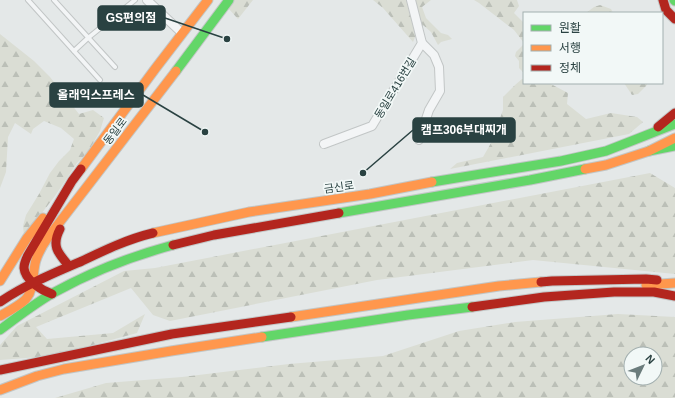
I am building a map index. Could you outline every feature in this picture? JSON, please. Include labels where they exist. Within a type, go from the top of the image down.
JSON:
[{"type":"main road","name":"동일로","points":[[52,294],[38,287],[26,274],[24,269],[25,260],[28,254],[72,181],[208,0]]},
{"type":"main road","name":"동일로","points":[[34,283],[35,264],[42,248],[56,226],[170,80],[229,0]]},
{"type":"main road","points":[[663,0],[666,10],[675,19]]},
{"type":"main road","points":[[647,135],[675,113]]},
{"type":"main road","name":"금신로","points":[[34,283],[69,266],[140,236],[249,212],[370,194],[437,180],[561,161],[606,151],[675,124]]},
{"type":"main road","points":[[649,151],[675,138]]},
{"type":"main road","points":[[0,330],[15,318],[52,294],[83,277],[146,252],[176,243],[260,226],[530,180],[606,165],[649,151],[675,146]]},
{"type":"main road","points":[[0,281],[27,238],[72,181]]},
{"type":"main road","points":[[69,266],[56,249],[54,245],[55,238],[56,234],[86,189]]},
{"type":"main road","points":[[0,370],[172,334],[499,286],[552,281],[646,279],[675,283]]},
{"type":"main road","points":[[0,302],[34,283]]},
{"type":"main road","points":[[0,316],[27,298],[34,283]]},
{"type":"main road","points":[[0,390],[44,374],[92,364],[468,301],[541,290],[675,283]]},
{"type":"main road","points":[[0,383],[47,366],[91,357],[178,343],[408,312],[577,294],[654,292],[675,297]]},
{"type":"main road","points":[[342,334],[411,322],[518,308],[606,299],[675,297]]},
{"type":"main road","points":[[2,398],[28,386],[54,377],[92,369],[265,346]]},
{"type":"street","points":[[147,0],[182,34]]},
{"type":"street","points":[[411,0],[422,44],[434,55],[439,67],[440,91],[429,110],[419,140]]},
{"type":"street","name":"동일로416번길","points":[[324,144],[372,126],[422,44]]},
{"type":"lane","points":[[28,0],[100,80]]},
{"type":"lane","points":[[54,0],[115,67]]},
{"type":"lane","points":[[74,51],[135,0]]},
{"type":"green space","points":[[234,0],[253,0],[238,19],[228,8]]},
{"type":"green space","points":[[373,0],[431,0],[422,7],[426,18],[441,33],[448,35],[452,39],[441,42],[438,45],[431,32],[423,25],[413,42],[383,8]]},
{"type":"green space","points":[[474,0],[517,0],[519,6],[514,13],[523,22],[523,42],[514,30]]},
{"type":"green space","points":[[600,5],[611,9],[612,12],[587,12]]},
{"type":"green space","points":[[0,34],[34,61],[50,77],[79,114],[93,110],[104,118],[100,131],[88,152],[77,163],[55,196],[24,236],[23,226],[26,215],[50,173],[70,150],[74,139],[61,128],[44,121],[33,129],[31,134],[15,123],[8,137],[6,172],[0,188]]},
{"type":"green space","points":[[523,45],[523,72],[519,68],[519,61],[515,56],[516,52]]},
{"type":"green space","points":[[522,79],[523,84],[551,84],[568,93],[567,104],[586,119],[611,113],[637,117],[643,122],[629,134],[450,169],[457,163],[483,157],[491,143],[503,110],[503,97]]},
{"type":"green space","points":[[625,84],[647,84],[638,94],[632,95]]},
{"type":"green space","points":[[650,173],[675,188],[675,274],[533,260],[377,280],[170,321],[153,315],[131,288],[36,327],[47,339],[113,333],[145,314],[137,333],[52,356],[0,360],[0,345],[17,326],[124,271],[155,268]]},
{"type":"green space","points":[[618,314],[675,317],[675,398],[55,398],[106,383],[182,377],[289,364],[383,356],[459,331],[515,322]]},
{"type":"traffic: fast","points":[[176,71],[229,0]]},
{"type":"traffic: fast","points":[[432,182],[561,161],[606,151],[675,124]]},
{"type":"traffic: fast","points":[[649,151],[675,146]]},
{"type":"traffic: fast","points":[[339,213],[585,169]]},
{"type":"traffic: fast","points":[[0,330],[19,315],[67,285],[112,265],[173,245]]},
{"type":"traffic: fast","points":[[262,337],[472,307]]},
{"type":"traffic: slow","points":[[81,169],[208,0]]},
{"type":"traffic: slow","points":[[0,316],[17,306],[29,295],[36,260],[45,241],[176,71]]},
{"type":"traffic: slow","points":[[585,169],[606,165],[649,151],[675,138]]},
{"type":"traffic: slow","points":[[153,233],[249,212],[370,194],[432,182]]},
{"type":"traffic: slow","points":[[0,281],[27,238],[43,218]]},
{"type":"traffic: slow","points":[[291,317],[499,286],[541,282]]},
{"type":"traffic: slow","points":[[646,285],[675,283]]},
{"type":"traffic: slow","points":[[0,390],[37,376],[64,369],[262,337]]},
{"type":"traffic: jam","points":[[663,0],[666,10],[675,19]]},
{"type":"traffic: jam","points":[[658,127],[675,113]]},
{"type":"traffic: jam","points":[[52,294],[43,290],[27,277],[24,264],[72,181],[81,169]]},
{"type":"traffic: jam","points":[[173,245],[214,235],[339,213]]},
{"type":"traffic: jam","points":[[60,229],[57,235],[56,245],[59,253],[69,266]]},
{"type":"traffic: jam","points":[[0,302],[19,290],[50,275],[117,245],[153,233]]},
{"type":"traffic: jam","points":[[541,282],[657,280]]},
{"type":"traffic: jam","points":[[472,307],[544,297],[614,292],[654,292],[675,296]]},
{"type":"traffic: jam","points":[[0,370],[172,334],[291,317]]},
{"type":"place","name":"GS편의점","points":[[227,39]]},
{"type":"place","name":"올래익스프레스","points":[[205,132]]},
{"type":"place","name":"캠프306부대찌개","points":[[363,173]]}]
